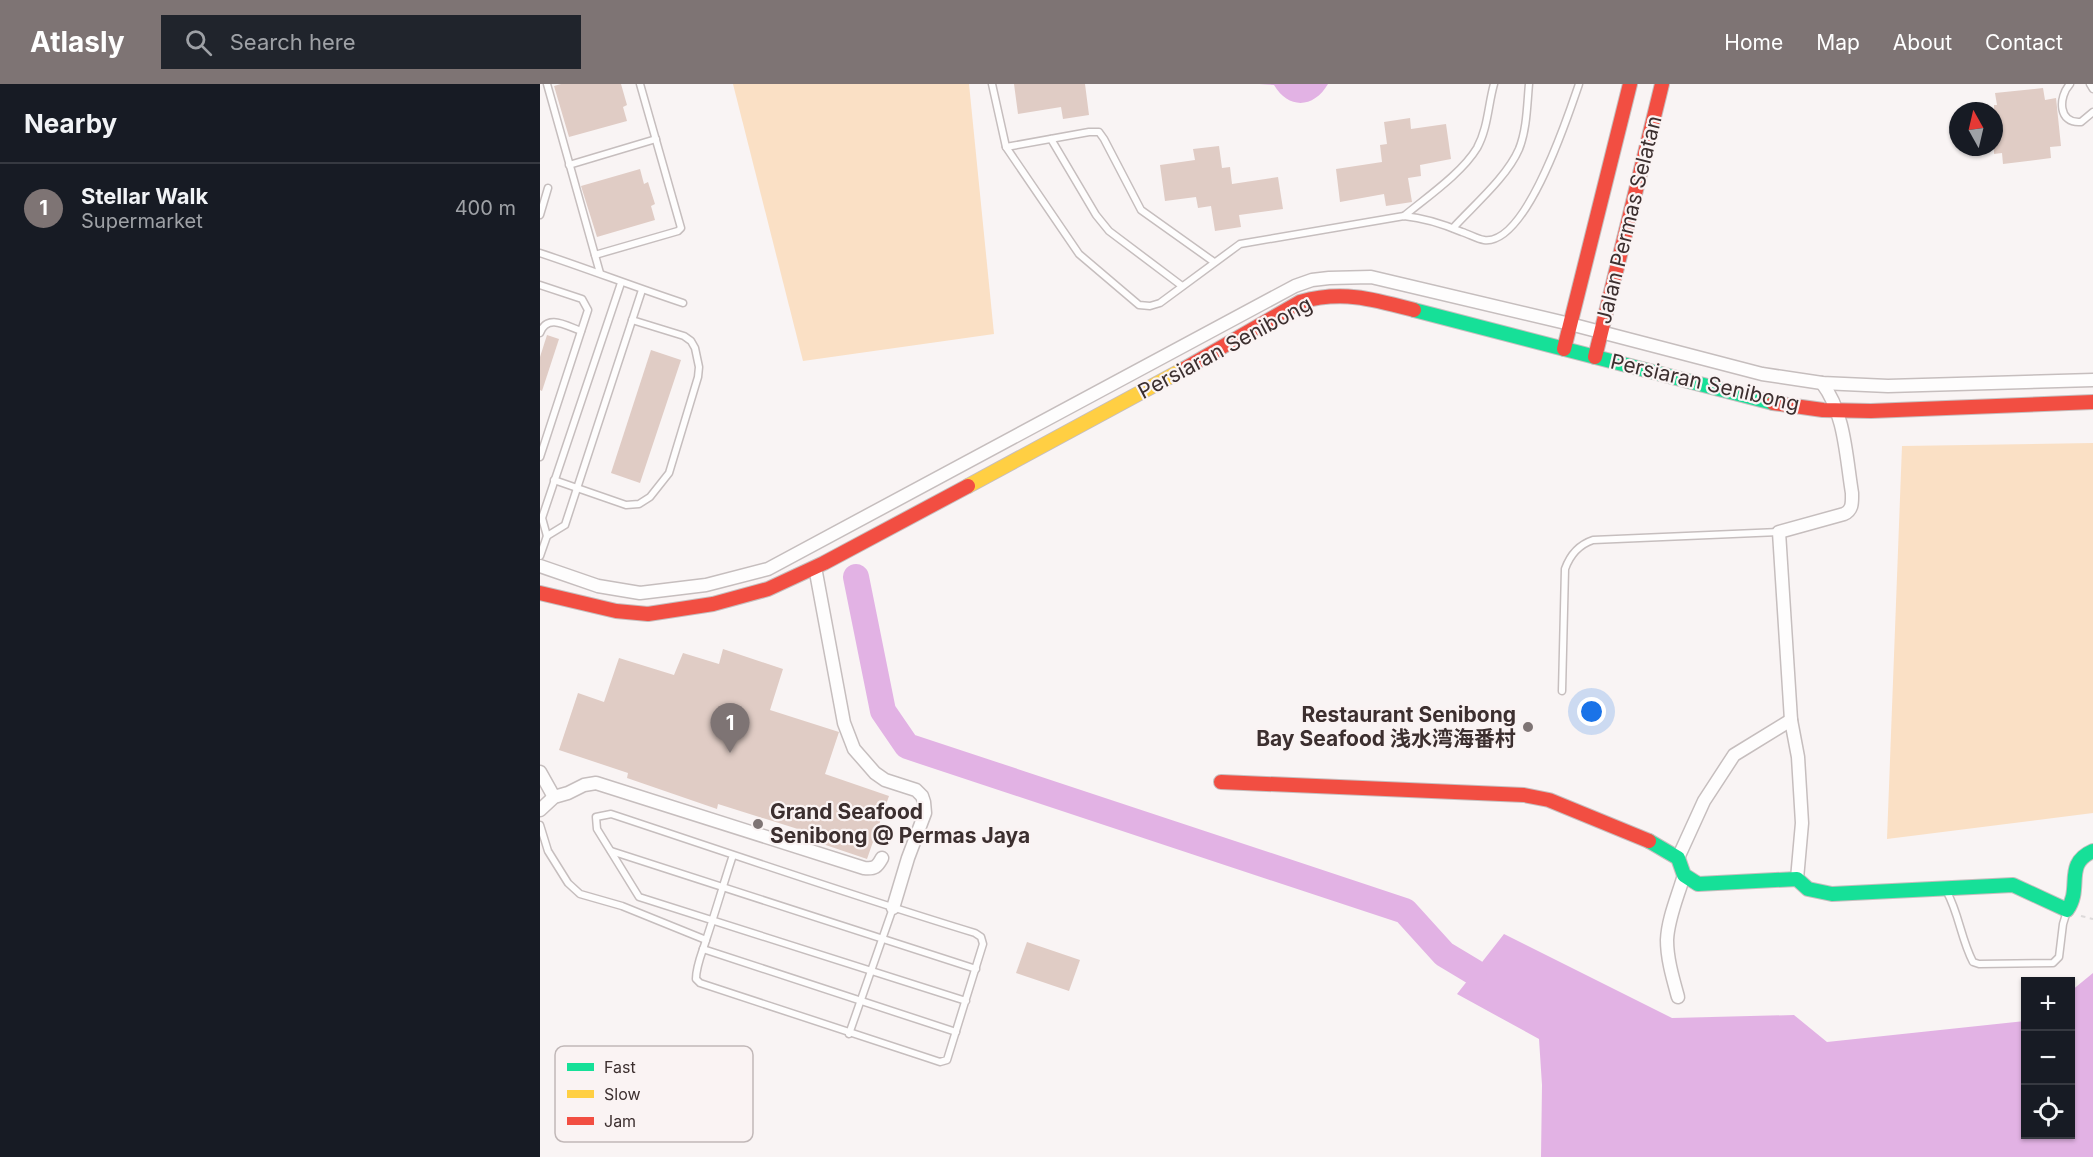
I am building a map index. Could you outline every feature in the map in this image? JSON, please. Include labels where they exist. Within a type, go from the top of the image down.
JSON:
[{"type":"street","name":"Jalan Permas Selatan","points":[[1564,349],[1630,84]]},
{"type":"street","name":"Jalan Permas Selatan","points":[[1595,357],[1662,84]]},
{"type":"street","name":"Persiaran Senibong","points":[[540,566],[598,586],[640,593],[685,588],[768,569],[1295,286],[1312,280],[1350,276],[1371,277],[1570,324],[1762,374],[1822,383],[1888,386],[2093,380]]},
{"type":"street","name":"Persiaran Senibong","points":[[540,593],[616,611],[648,614],[681,610],[741,597],[768,588],[819,565],[1220,350],[1300,302],[1317,297],[1364,297],[1776,404],[1838,411],[1871,411],[2093,402]]},
{"type":"street","points":[[1797,879],[1802,823],[1798,757],[1791,720],[1779,532],[1844,514],[1851,509],[1852,493],[1838,411],[1830,393],[1822,383]]},
{"type":"street","points":[[819,565],[840,704],[848,736],[854,749],[875,773],[885,780],[916,790],[924,802],[925,813],[893,908]]},
{"type":"street","points":[[1677,858],[1704,801],[1734,755],[1791,720]]},
{"type":"street","points":[[540,772],[554,797]]},
{"type":"street","points":[[1221,782],[1524,795],[1549,800],[1643,838],[1677,858],[1684,875],[1698,884],[1797,879],[1808,889],[1832,894],[2013,885],[2067,910],[2074,899],[2076,864],[2082,856],[2093,851]]},
{"type":"street","points":[[540,810],[554,797],[584,785],[596,783],[864,868],[876,867],[882,858]]},
{"type":"street","points":[[1678,997],[1667,943],[1670,922],[1684,875]]},
{"type":"lane","points":[[547,84],[600,273]]},
{"type":"lane","points":[[595,255],[678,231],[681,228],[640,84]]},
{"type":"lane","points":[[992,84],[1006,147],[1079,254],[1139,304],[1150,306],[1160,303],[1240,244],[1404,216],[1426,218],[1485,240],[1503,235],[1517,221],[1539,187],[1579,84]]},
{"type":"lane","points":[[1404,216],[1446,181],[1476,148],[1487,119],[1494,84]]},
{"type":"lane","points":[[1453,228],[1506,170],[1519,148],[1524,129],[1529,84]]},
{"type":"lane","points":[[2070,84],[2065,90],[2061,103],[2065,116],[2072,122],[2081,122],[2093,112]]},
{"type":"lane","points":[[2090,84],[2093,89]]},
{"type":"lane","points":[[1006,147],[1099,132],[1141,210],[1214,262]]},
{"type":"lane","points":[[569,165],[656,139]]},
{"type":"lane","points":[[1051,139],[1096,215],[1109,231],[1182,286]]},
{"type":"lane","points":[[540,215],[548,188]]},
{"type":"lane","points":[[540,253],[683,303]]},
{"type":"lane","points":[[540,556],[547,536],[542,518],[621,283]]},
{"type":"lane","points":[[540,285],[582,299],[588,310],[540,455]]},
{"type":"lane","points":[[547,536],[566,525],[642,290]]},
{"type":"lane","points":[[554,480],[626,505],[639,504],[650,497],[669,473],[699,377],[695,348],[684,336],[632,320]]},
{"type":"lane","points":[[540,333],[542,327],[548,322],[555,321],[581,331]]},
{"type":"lane","points":[[1562,691],[1565,569],[1570,556],[1583,545],[1593,540],[1779,532]]},
{"type":"lane","points":[[733,855],[712,920],[704,949],[696,971],[696,979],[700,983],[849,1034],[940,1062],[947,1059],[966,1001],[983,944],[981,936],[611,814],[596,817],[595,824],[639,897],[712,920],[966,1001]]},
{"type":"lane","points":[[540,825],[548,851],[568,883],[580,894],[622,906],[706,940]]},
{"type":"lane","points":[[611,851],[976,969]]},
{"type":"lane","points":[[1945,888],[1956,908],[1969,955],[1973,962],[1979,964],[2053,963],[2059,957],[2067,910]]},
{"type":"lane","points":[[849,1034],[893,908]]},
{"type":"lane","points":[[704,949],[956,1032]]},
{"type":"shaded area","points":[[733,84],[969,84],[994,334],[803,361]]},
{"type":"shaded area","points":[[1259,84],[1328,84],[1316,98],[1301,103],[1287,99],[1274,85]]},
{"type":"shaded area","points":[[2093,443],[2093,813],[1887,839],[1902,446]]},
{"type":"shaded area","points":[[1504,934],[1672,1018],[1794,1015],[1827,1042],[2021,1021],[2021,1139],[2075,1139],[2075,988],[2093,973],[2093,1157],[1541,1157],[1542,1085],[1539,1039],[1457,994]]},
{"type":"building","points":[[621,84],[627,105],[623,107],[627,121],[569,137],[554,86]]},
{"type":"building","points":[[1014,84],[1085,84],[1089,115],[1063,119],[1061,107],[1018,114]]},
{"type":"building","points":[[2043,88],[2045,100],[2056,98],[2061,146],[2050,147],[2051,158],[2003,164],[2003,102],[1996,102],[1995,93]]},
{"type":"building","points":[[1410,118],[1411,129],[1446,124],[1451,159],[1420,165],[1421,176],[1408,178],[1412,202],[1386,206],[1384,194],[1340,202],[1336,169],[1382,162],[1380,145],[1387,144],[1384,122]]},
{"type":"building","points":[[1219,146],[1222,168],[1230,167],[1232,184],[1278,177],[1283,209],[1239,215],[1241,227],[1215,231],[1211,206],[1198,208],[1196,197],[1165,201],[1160,165],[1195,160],[1193,149]]},
{"type":"building","points":[[640,169],[644,184],[648,182],[655,204],[651,206],[655,220],[597,237],[581,186]]},
{"type":"building","points":[[547,335],[559,339],[542,391],[540,390],[540,357]]},
{"type":"building","points":[[651,350],[681,360],[640,483],[611,473]]},
{"type":"building","points":[[723,649],[783,669],[770,710],[839,732],[825,774],[889,796],[867,859],[799,836],[801,830],[718,804],[717,809],[627,778],[628,773],[559,750],[578,693],[604,702],[619,658],[674,675],[683,653],[719,664]]},
{"type":"building","points":[[1027,942],[1080,960],[1069,991],[1016,973]]},
{"type":"waterway","points":[[856,577],[883,711],[907,746],[1405,911],[1444,954],[1474,972]]},
{"type":"traffic: fast","points":[[1414,310],[1773,403]]},
{"type":"traffic: fast","points":[[1649,841],[1678,858],[1684,875],[1698,884],[1797,879],[1808,889],[1832,894],[2013,885],[2067,910],[2074,893],[2076,870],[2079,863],[2084,856],[2093,851]]},
{"type":"traffic: slow","points":[[968,486],[1184,369]]},
{"type":"traffic: jam","points":[[1564,349],[1630,84]]},
{"type":"traffic: jam","points":[[1595,357],[1662,84]]},
{"type":"traffic: jam","points":[[1184,369],[1300,302],[1315,298],[1357,297],[1414,310]]},
{"type":"traffic: jam","points":[[1773,403],[1823,410],[1871,411],[2093,402]]},
{"type":"traffic: jam","points":[[540,593],[616,611],[648,614],[713,604],[768,589],[824,563],[968,486]]},
{"type":"traffic: jam","points":[[1221,782],[1524,795],[1549,800],[1649,841]]},
{"type":"place","name":"Restaurant Senibong Bay Seafood 浅水湾海番村","points":[[1528,727]]},
{"type":"place","name":"Stellar Walk","points":[[730,753]]},
{"type":"place","name":"Grand Seafood Senibong @ Permas Jaya","points":[[758,824]]}]
